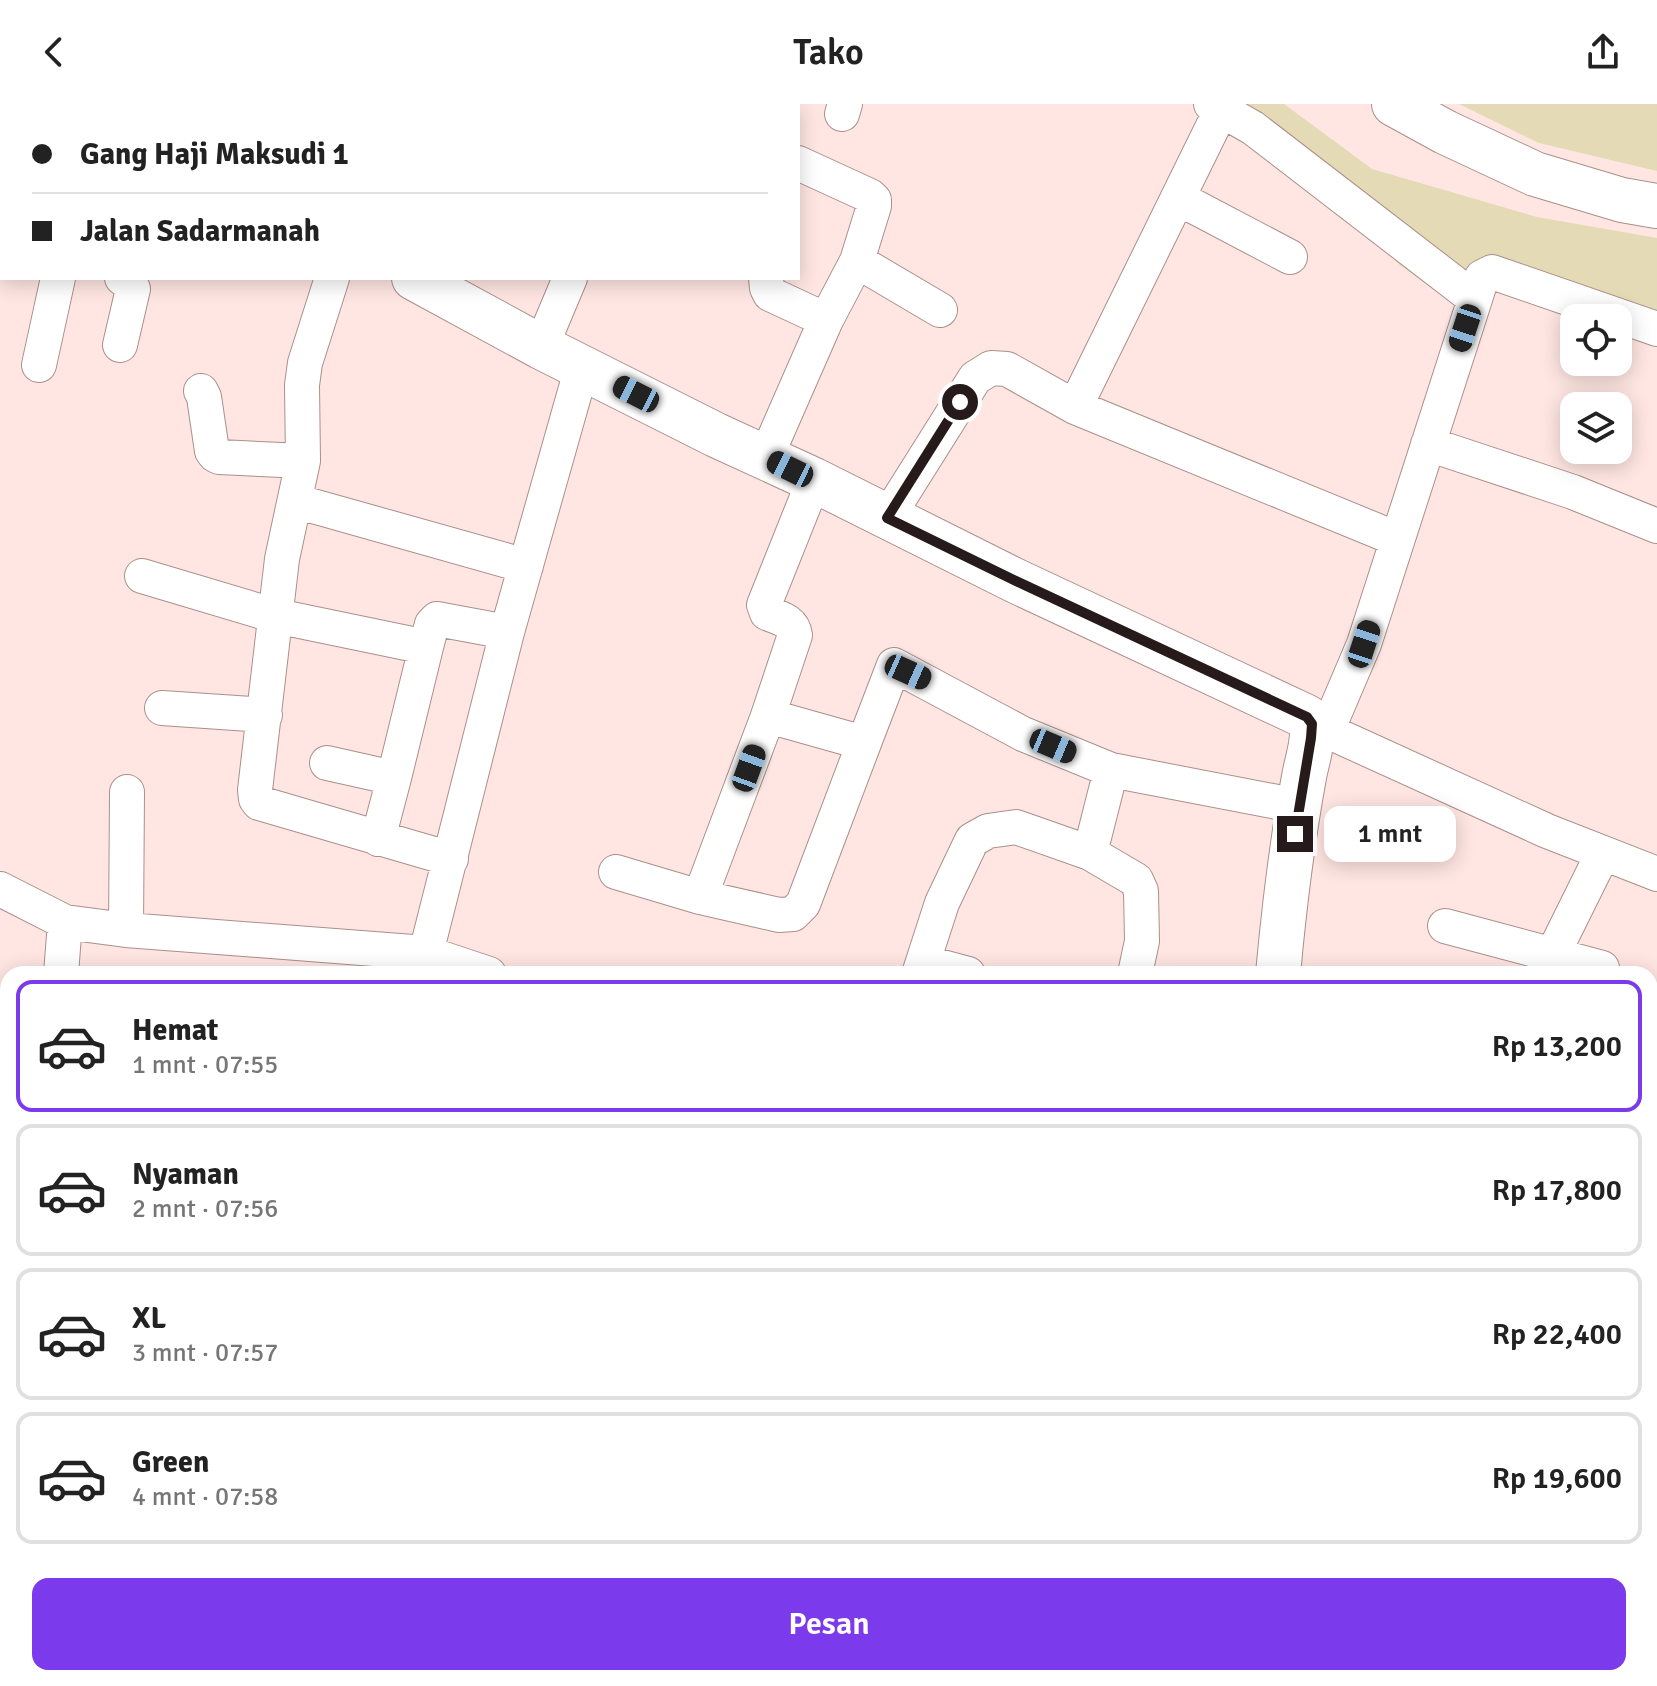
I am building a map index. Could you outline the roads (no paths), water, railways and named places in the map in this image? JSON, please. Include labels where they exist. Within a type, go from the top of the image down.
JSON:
[{"type":"main road","points":[[1394,104],[1445,132],[1535,174],[1622,200],[1657,206]]},
{"type":"main road","points":[[418,280],[541,347],[887,518],[1307,717],[1320,728],[1311,738],[1298,806],[1279,966]]},
{"type":"street","points":[[1075,407],[1178,198],[1216,107],[1253,128],[1475,299]]},
{"type":"street","points":[[766,457],[826,320],[857,261],[874,206],[870,196],[800,164]]},
{"type":"street","points":[[1178,198],[1290,257]]},
{"type":"street","points":[[857,261],[940,310]]},
{"type":"street","points":[[1657,329],[1492,272],[1482,277],[1364,644],[1320,728],[1547,831],[1657,874]]},
{"type":"street","points":[[39,365],[58,280]]},
{"type":"street","points":[[120,345],[133,289],[125,280]]},
{"type":"street","points":[[331,280],[305,363],[302,385],[303,461],[282,559],[256,799],[259,803],[451,859]]},
{"type":"street","points":[[541,347],[569,280]]},
{"type":"street","points":[[766,280],[770,294],[826,320]]},
{"type":"street","points":[[426,953],[507,632],[582,367]]},
{"type":"street","points":[[887,518],[975,378],[991,368],[1007,369],[1075,407],[1397,539]]},
{"type":"street","points":[[201,391],[215,455],[303,461]]},
{"type":"street","points":[[1428,444],[1573,492],[1657,526]]},
{"type":"street","points":[[700,897],[795,635],[790,622],[767,613],[764,605],[814,480]]},
{"type":"street","points":[[295,501],[526,566]]},
{"type":"street","points":[[142,576],[276,616],[426,647]]},
{"type":"street","points":[[378,839],[432,624],[437,619],[507,632]]},
{"type":"street","points":[[616,872],[700,897],[779,915],[793,914],[803,904],[894,665],[1023,734],[1111,770],[1298,806]]},
{"type":"street","points":[[162,708],[265,715]]},
{"type":"street","points":[[768,716],[864,743]]},
{"type":"street","points":[[327,763],[394,778]]},
{"type":"street","points":[[1090,853],[1111,770]]},
{"type":"street","points":[[126,930],[127,792]]},
{"type":"street","points":[[922,966],[942,903],[972,840],[988,831],[1016,827],[1090,853],[1136,880],[1141,891],[1142,941],[1137,966]]},
{"type":"street","points":[[1552,956],[1603,853]]},
{"type":"street","points":[[0,889],[65,922],[126,930],[426,953],[465,966]]},
{"type":"street","points":[[62,966],[65,922]]},
{"type":"street","points":[[1445,926],[1594,966]]}]
